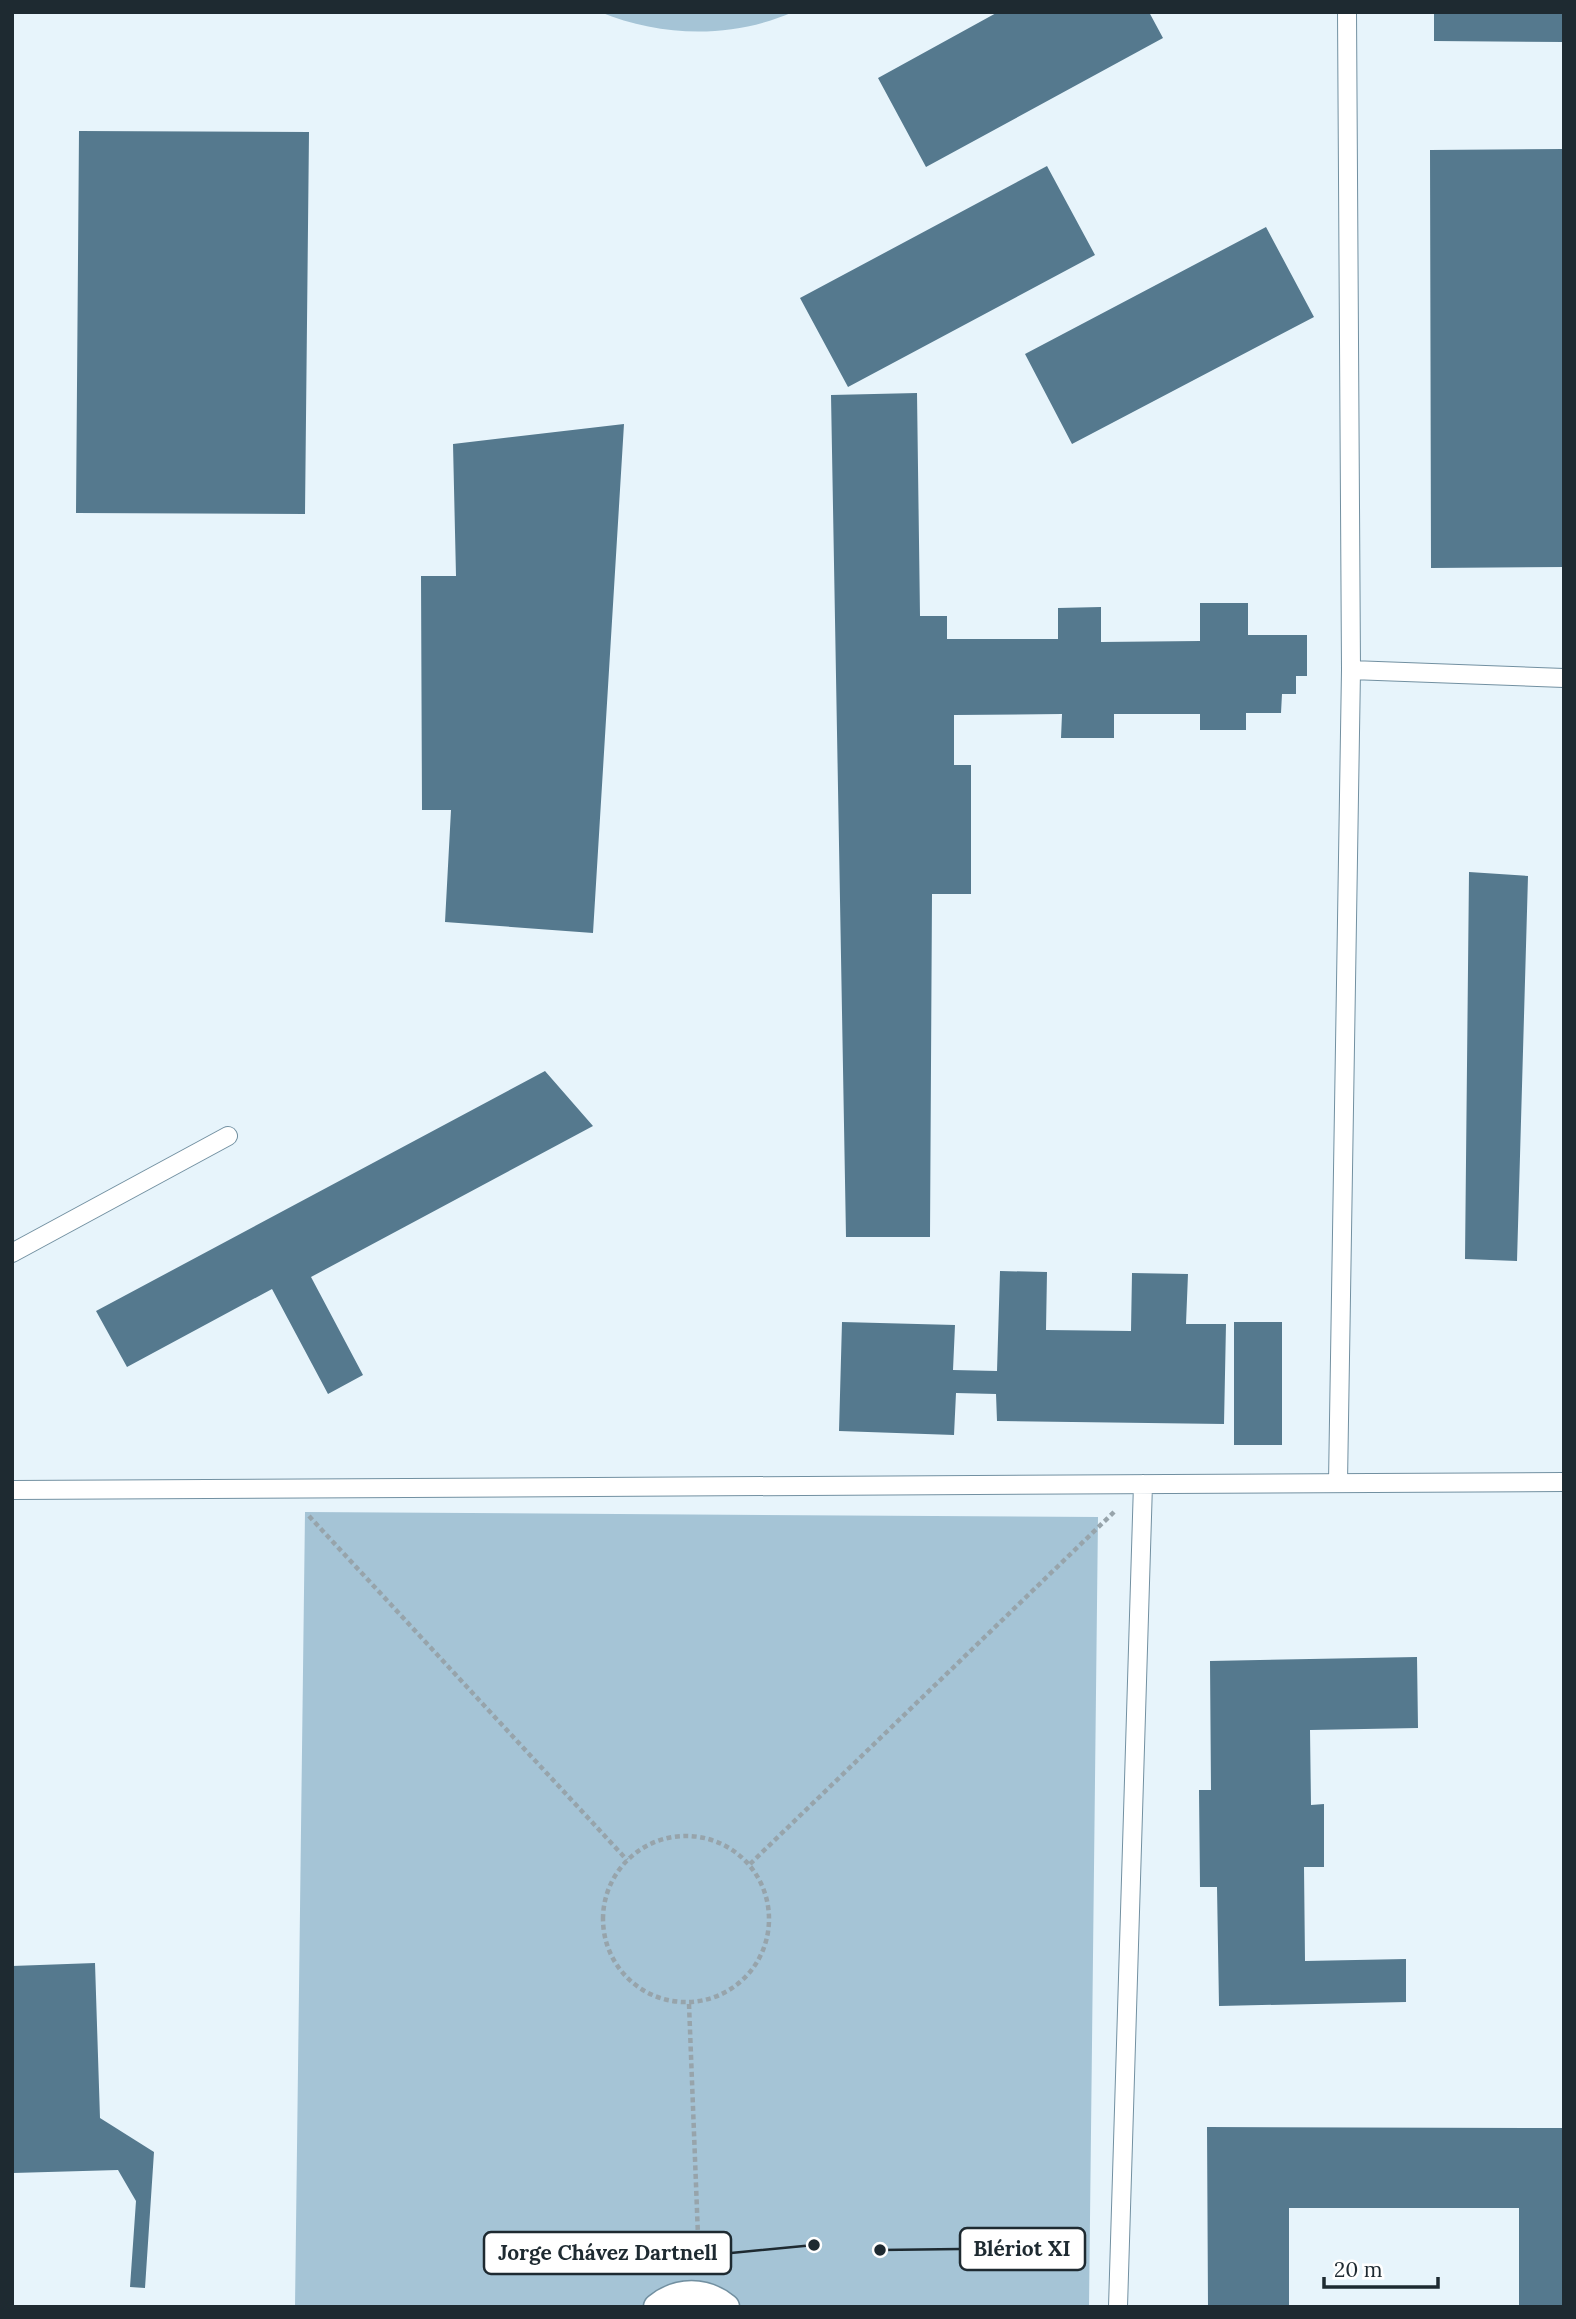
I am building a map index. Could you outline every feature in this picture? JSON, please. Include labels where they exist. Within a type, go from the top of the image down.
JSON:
[{"type":"street","points":[[657,2307],[681,2294],[700,2294],[726,2307]]},
{"type":"lane","points":[[1338,1483],[1351,670],[1347,12]]},
{"type":"lane","points":[[1351,670],[1564,678]]},
{"type":"lane","points":[[12,1253],[228,1136]]},
{"type":"lane","points":[[12,1490],[1564,1482]]},
{"type":"lane","points":[[1118,2307],[1143,1484]]},
{"type":"path","points":[[750,1864],[1143,1484]]},
{"type":"path","points":[[283,1488],[627,1860]]},
{"type":"path","points":[[678,1836],[705,1837],[730,1847],[750,1864],[765,1888],[771,1914],[768,1941],[757,1965],[739,1985],[715,1998],[689,2004],[661,2000],[635,1987],[615,1966],[605,1940],[603,1911],[611,1884],[627,1860],[650,1843],[678,1836]]},
{"type":"path","points":[[689,2004],[700,2294]]},
{"type":"shaded area","points":[[600,12],[793,12],[746,27],[696,32],[647,26]]},
{"type":"shaded area","points":[[305,1512],[1098,1517],[1089,2307],[295,2307]]},
{"type":"building","points":[[998,12],[1149,12],[1163,38],[926,167],[878,78]]},
{"type":"building","points":[[1434,12],[1564,12],[1564,42],[1434,41]]},
{"type":"building","points":[[79,131],[309,132],[305,514],[76,513]]},
{"type":"building","points":[[1564,149],[1564,567],[1431,568],[1430,150]]},
{"type":"building","points":[[1047,166],[1095,255],[848,387],[800,298]]},
{"type":"building","points":[[1266,227],[1314,317],[1072,444],[1025,354]]},
{"type":"building","points":[[917,393],[920,616],[947,616],[947,639],[1058,639],[1058,608],[1101,607],[1101,642],[1200,641],[1200,603],[1248,603],[1248,635],[1307,635],[1307,676],[1296,676],[1296,694],[1282,694],[1281,713],[1246,713],[1246,730],[1200,730],[1200,714],[1114,714],[1114,738],[1061,738],[1062,714],[954,715],[954,765],[971,765],[971,894],[932,894],[930,1237],[846,1237],[831,395]]},
{"type":"building","points":[[624,424],[593,933],[445,922],[451,810],[422,810],[421,576],[456,576],[453,444]]},
{"type":"building","points":[[1469,872],[1528,876],[1517,1261],[1465,1259]]},
{"type":"building","points":[[545,1071],[593,1126],[311,1277],[363,1375],[328,1394],[272,1289],[127,1367],[96,1311]]},
{"type":"building","points":[[1000,1271],[1047,1272],[1046,1330],[1131,1331],[1132,1273],[1188,1274],[1186,1324],[1226,1324],[1224,1424],[997,1421],[996,1394],[956,1393],[954,1435],[839,1431],[842,1322],[955,1325],[953,1370],[997,1371]]},
{"type":"building","points":[[1234,1322],[1282,1322],[1282,1445],[1234,1445]]},
{"type":"building","points":[[1417,1657],[1418,1728],[1310,1730],[1311,1805],[1324,1804],[1324,1867],[1304,1867],[1305,1961],[1406,1959],[1406,2002],[1219,2006],[1217,1887],[1200,1887],[1199,1790],[1211,1790],[1210,1661]]},
{"type":"building","points":[[95,1963],[100,2118],[154,2152],[145,2288],[130,2287],[136,2201],[118,2170],[13,2173],[12,1966]]},
{"type":"building","points":[[1207,2127],[1564,2128],[1564,2307],[1519,2307],[1519,2208],[1289,2208],[1289,2307],[1208,2307]]},
{"type":"place","name":"Jorge Chávez Dartnell","points":[[814,2245]]},
{"type":"place","name":"Blériot XI","points":[[880,2250]]}]
